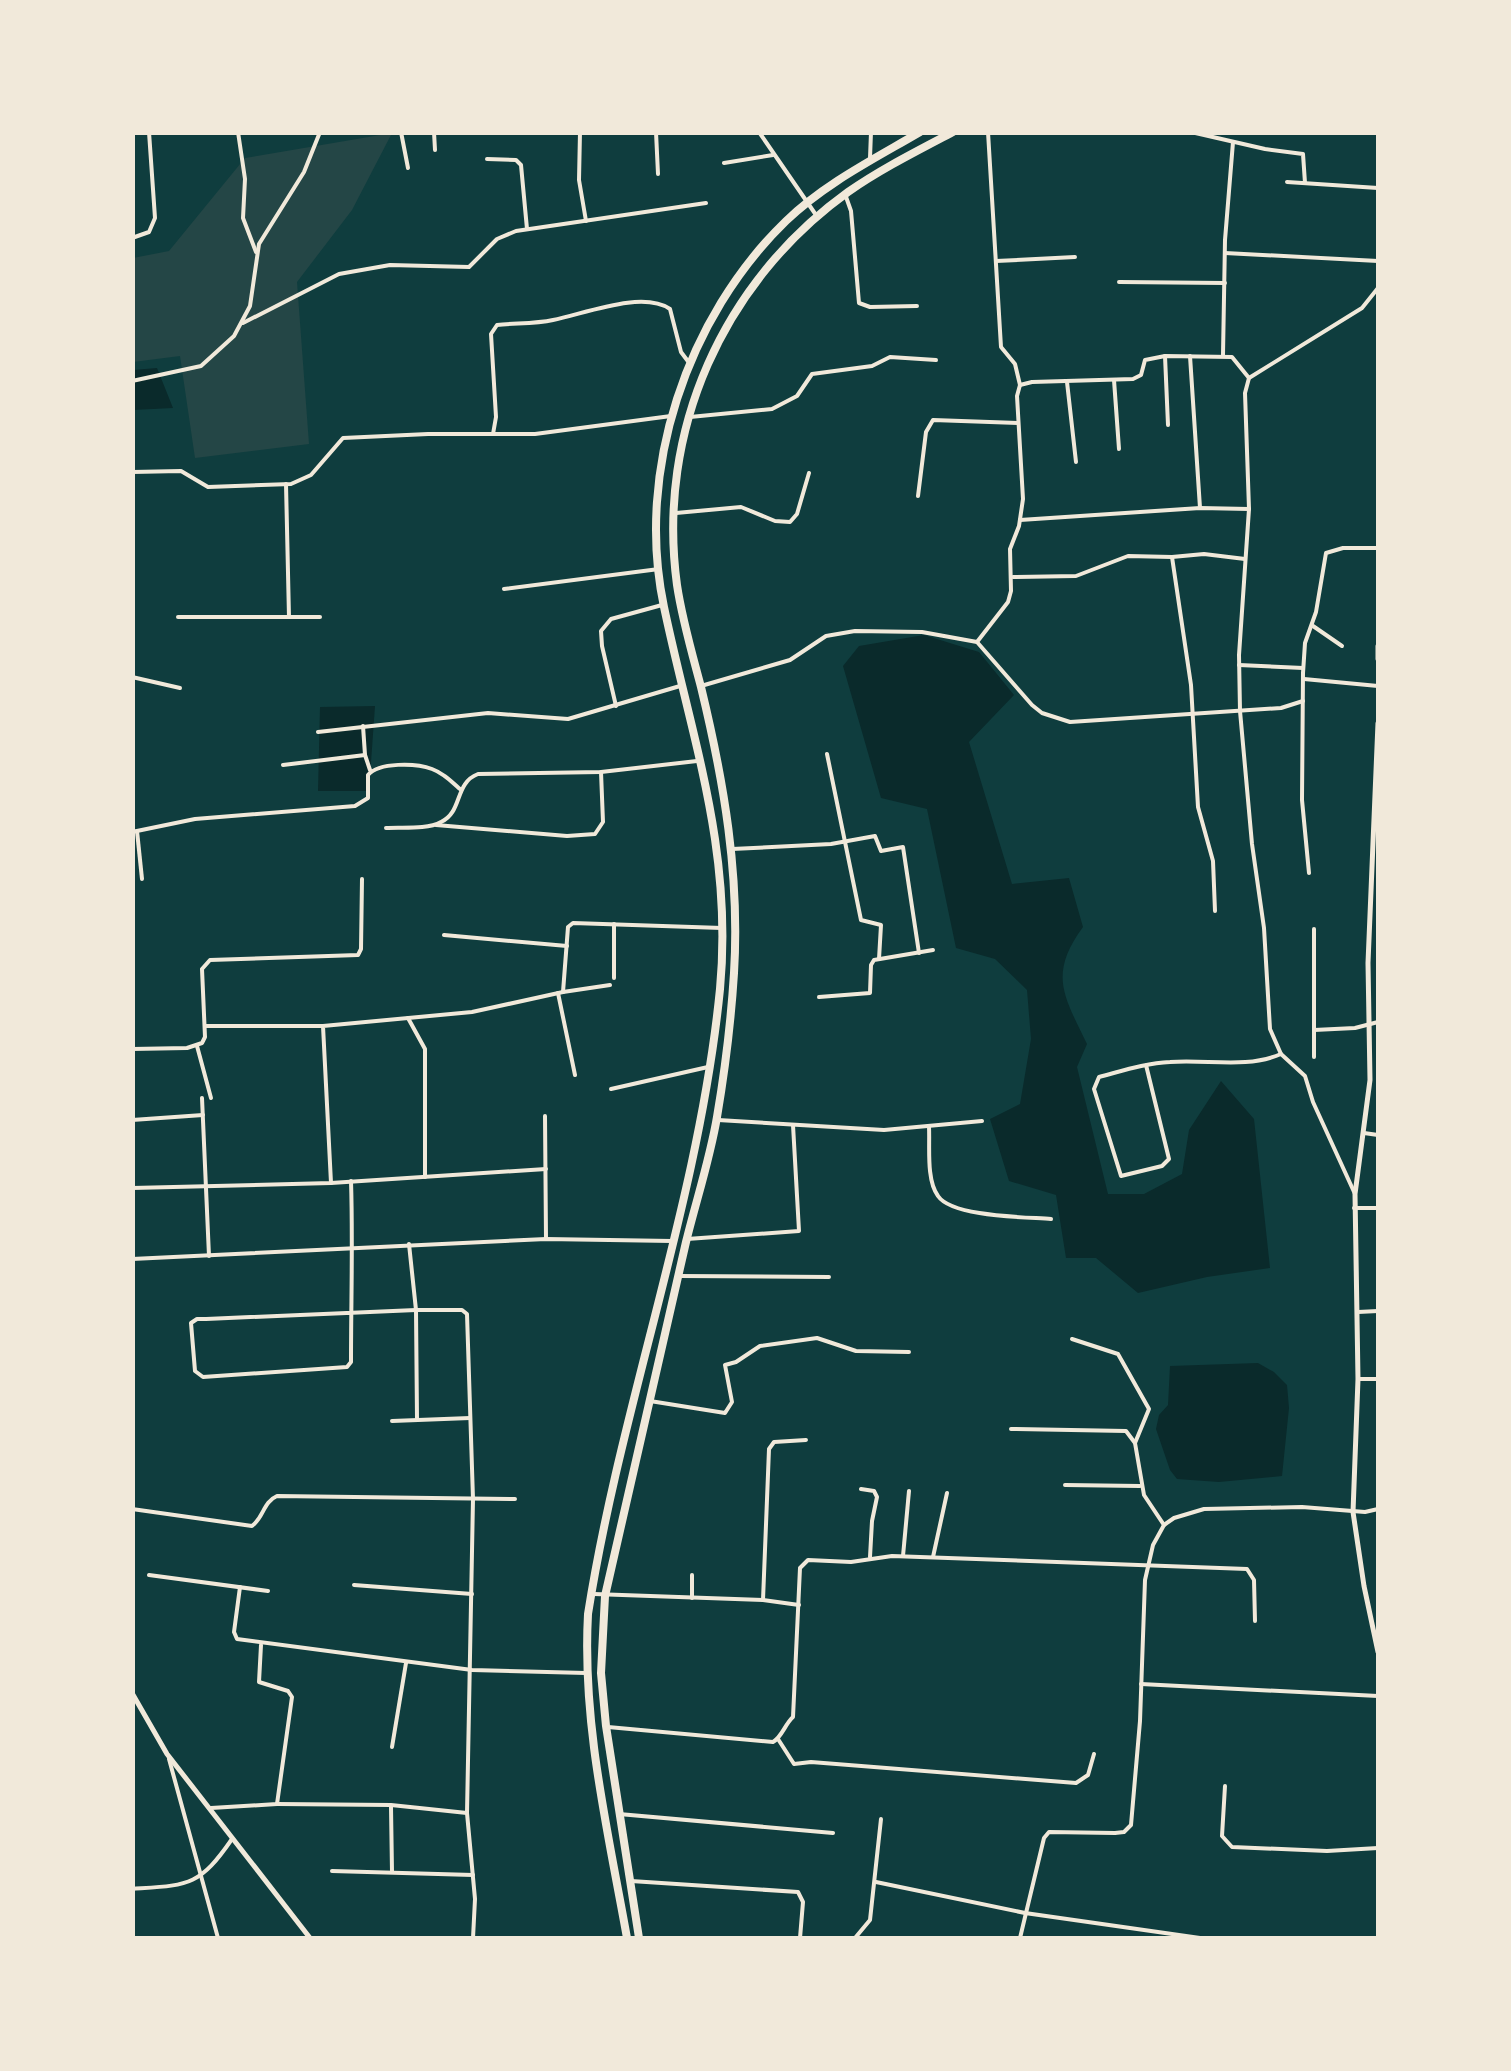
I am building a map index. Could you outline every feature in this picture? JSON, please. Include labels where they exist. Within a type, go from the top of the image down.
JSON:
[{"type":"highway","points":[[626,1938],[590,1728],[586,1673],[592,1594],[712,1066],[722,928],[721,878],[702,761],[663,605],[658,499],[672,416],[690,364],[746,264],[807,203],[920,132]]},
{"type":"highway","points":[[639,1938],[606,1726],[601,1673],[605,1596],[716,1120],[731,1019],[736,940],[726,803],[677,586],[675,480],[688,418],[713,350],[763,270],[846,194],[874,174],[953,132]]},
{"type":"street","points":[[132,238],[148,232],[155,218],[149,132]]},
{"type":"street","points":[[132,381],[201,366],[234,336],[242,323],[253,291],[256,252],[243,218],[246,179],[238,132]]},
{"type":"street","points":[[256,252],[304,172],[320,132]]},
{"type":"street","points":[[401,132],[408,168]]},
{"type":"street","points":[[434,132],[435,150]]},
{"type":"street","points":[[580,132],[579,180],[586,222]]},
{"type":"street","points":[[656,132],[658,174]]},
{"type":"street","points":[[759,132],[818,216]]},
{"type":"street","points":[[870,132],[870,162]]},
{"type":"street","points":[[977,642],[1008,602],[1012,577],[1010,548],[1020,520],[1022,499],[1020,385],[1015,364],[1001,347],[988,132]]},
{"type":"street","points":[[1191,132],[1303,154],[1305,183]]},
{"type":"street","points":[[1223,355],[1233,142]]},
{"type":"street","points":[[724,163],[776,155]]},
{"type":"street","points":[[487,159],[516,160],[522,165],[527,229]]},
{"type":"street","points":[[1287,182],[1378,188]]},
{"type":"street","points":[[846,194],[851,211],[858,303],[917,306]]},
{"type":"street","points":[[242,323],[339,274],[390,265],[470,267],[497,238],[527,229],[706,204]]},
{"type":"street","points":[[1225,253],[1378,261]]},
{"type":"street","points":[[996,261],[1075,257]]},
{"type":"street","points":[[1119,282],[1225,283]]},
{"type":"street","points":[[1355,1194],[1305,1076],[1281,1054],[1270,1029],[1264,928],[1240,711],[1248,509],[1245,393],[1250,378],[1362,308],[1378,288]]},
{"type":"street","points":[[493,434],[496,416],[490,334],[497,326],[552,320],[612,306],[658,303],[670,310],[681,352],[690,364]]},
{"type":"street","points":[[1020,385],[1138,378],[1146,360],[1165,356],[1223,355],[1238,361],[1250,378]]},
{"type":"street","points":[[1165,356],[1168,425]]},
{"type":"street","points":[[1190,356],[1200,508]]},
{"type":"street","points":[[688,418],[772,409],[797,396],[812,374],[872,366],[890,357],[936,360]]},
{"type":"street","points":[[1114,380],[1120,449]]},
{"type":"street","points":[[1067,381],[1076,462]]},
{"type":"street","points":[[132,472],[181,472],[208,487],[298,483],[312,475],[343,438],[535,434],[672,416]]},
{"type":"street","points":[[918,496],[922,452],[929,424],[934,420],[1018,423]]},
{"type":"street","points":[[673,514],[741,508],[790,522],[797,514],[808,473]]},
{"type":"street","points":[[286,484],[289,617]]},
{"type":"street","points":[[1020,520],[1200,508],[1248,509]]},
{"type":"street","points":[[1309,874],[1302,800],[1305,643],[1326,553],[1342,548],[1378,548]]},
{"type":"street","points":[[1012,577],[1076,576],[1118,558],[1204,554],[1245,559]]},
{"type":"street","points":[[1172,557],[1185,639],[1198,807],[1211,853],[1215,911]]},
{"type":"street","points":[[504,588],[659,568]]},
{"type":"street","points":[[616,706],[602,631],[612,620],[663,605]]},
{"type":"street","points":[[178,617],[320,617]]},
{"type":"street","points":[[1311,626],[1342,646]]},
{"type":"street","points":[[700,686],[790,660],[826,636],[842,632],[922,632],[977,642],[1032,705],[1070,722],[1281,708],[1303,702]]},
{"type":"street","points":[[1378,646],[1378,659]]},
{"type":"street","points":[[1239,665],[1303,668]]},
{"type":"street","points":[[132,677],[180,688]]},
{"type":"street","points":[[1303,679],[1378,686]]},
{"type":"street","points":[[318,732],[488,713],[568,718],[684,685]]},
{"type":"street","points":[[1378,723],[1368,963],[1370,1080],[1354,1208],[1358,1379],[1354,1512],[1378,1652]]},
{"type":"street","points":[[142,878],[135,832],[195,819],[355,806],[368,798],[370,770],[363,726]]},
{"type":"street","points":[[827,754],[862,920],[881,926],[879,959]]},
{"type":"street","points":[[283,765],[365,755]]},
{"type":"street","points":[[434,825],[448,818],[460,789],[470,777],[487,772],[602,772],[702,761]]},
{"type":"street","points":[[370,770],[427,767],[460,789]]},
{"type":"street","points":[[386,828],[434,825],[467,830],[595,834],[603,822],[602,772]]},
{"type":"street","points":[[732,849],[846,842],[875,836],[880,850],[903,847],[919,952]]},
{"type":"street","points":[[132,1050],[198,1046],[205,1037],[202,969],[210,960],[358,955],[362,879]]},
{"type":"street","points":[[576,1075],[560,992],[568,928],[573,923],[722,928]]},
{"type":"street","points":[[614,924],[614,978]]},
{"type":"street","points":[[1314,929],[1314,1057]]},
{"type":"street","points":[[444,935],[566,946]]},
{"type":"street","points":[[818,997],[870,993],[871,965],[879,959],[932,950]]},
{"type":"street","points":[[204,1026],[323,1026],[472,1012],[610,985]]},
{"type":"street","points":[[408,1018],[425,1049],[425,1177]]},
{"type":"street","points":[[1314,1030],[1355,1028],[1378,1022]]},
{"type":"street","points":[[323,1026],[331,1183]]},
{"type":"street","points":[[198,1046],[211,1098]]},
{"type":"street","points":[[1146,1065],[1169,1159],[1162,1166],[1120,1176],[1094,1082],[1099,1078],[1146,1065],[1238,1063],[1281,1054]]},
{"type":"street","points":[[611,1089],[712,1066]]},
{"type":"street","points":[[1370,1080],[1378,1081]]},
{"type":"street","points":[[202,1098],[210,1256]]},
{"type":"street","points":[[132,1120],[203,1116]]},
{"type":"street","points":[[545,1116],[546,1240]]},
{"type":"street","points":[[716,1120],[884,1130],[982,1121]]},
{"type":"street","points":[[687,1239],[799,1232],[794,1125]]},
{"type":"street","points":[[929,1127],[933,1184],[937,1196],[947,1205],[1051,1220]]},
{"type":"street","points":[[1364,1133],[1378,1135]]},
{"type":"street","points":[[132,1188],[331,1183],[546,1169]]},
{"type":"street","points":[[351,1181],[353,1246],[351,1314],[351,1362],[346,1368],[203,1377],[195,1372],[191,1323],[197,1319],[351,1314],[416,1310],[462,1310],[468,1314],[472,1670],[467,1813],[473,1938]]},
{"type":"street","points":[[1354,1208],[1378,1208]]},
{"type":"street","points":[[132,1259],[409,1244],[672,1241]]},
{"type":"street","points":[[409,1244],[416,1310],[417,1419]]},
{"type":"street","points":[[679,1276],[829,1277]]},
{"type":"street","points":[[1357,1312],[1378,1311]]},
{"type":"street","points":[[650,1401],[725,1413],[732,1402],[725,1365],[760,1346],[817,1338],[856,1351],[909,1352]]},
{"type":"street","points":[[1072,1339],[1112,1351],[1122,1360],[1148,1409],[1135,1444]]},
{"type":"street","points":[[1358,1379],[1378,1379]]},
{"type":"street","points":[[392,1420],[470,1418]]},
{"type":"street","points":[[1012,1429],[1126,1431],[1135,1444],[1142,1486],[1151,1510],[1164,1525]]},
{"type":"street","points":[[763,1600],[770,1449],[774,1442],[806,1440]]},
{"type":"street","points":[[1065,1485],[1142,1486]]},
{"type":"street","points":[[861,1488],[874,1491],[877,1496],[870,1557]]},
{"type":"street","points":[[903,1556],[909,1491]]},
{"type":"street","points":[[933,1557],[947,1493]]},
{"type":"street","points":[[132,1510],[252,1526],[266,1504],[278,1496],[515,1499]]},
{"type":"street","points":[[1020,1938],[1044,1838],[1049,1832],[1116,1834],[1132,1825],[1145,1580],[1156,1536],[1164,1525],[1204,1509],[1378,1509]]},
{"type":"street","points":[[606,1726],[773,1742],[778,1739],[794,1717],[798,1604],[802,1562],[808,1560],[851,1562],[903,1556],[1247,1570],[1254,1580],[1254,1621]]},
{"type":"street","points":[[149,1575],[268,1591]]},
{"type":"street","points":[[692,1575],[692,1598]]},
{"type":"street","points":[[354,1584],[472,1594]]},
{"type":"street","points":[[240,1587],[234,1636],[262,1645],[472,1670],[586,1673]]},
{"type":"street","points":[[592,1594],[798,1604]]},
{"type":"street","points":[[262,1645],[259,1682],[288,1691],[292,1698],[277,1804]]},
{"type":"street","points":[[392,1748],[406,1662]]},
{"type":"street","points":[[1141,1684],[1378,1696]]},
{"type":"street","points":[[132,1693],[167,1754],[310,1938]]},
{"type":"street","points":[[778,1739],[794,1764],[810,1762],[1076,1783],[1088,1775],[1094,1754]]},
{"type":"street","points":[[167,1754],[218,1938]]},
{"type":"street","points":[[1225,1786],[1222,1836],[1232,1847],[1327,1851],[1378,1848]]},
{"type":"street","points":[[208,1809],[277,1804],[391,1806],[467,1813]]},
{"type":"street","points":[[391,1806],[392,1872]]},
{"type":"street","points":[[619,1814],[833,1832]]},
{"type":"street","points":[[855,1938],[870,1920],[881,1819]]},
{"type":"street","points":[[132,1890],[182,1884],[203,1877],[232,1839]]},
{"type":"street","points":[[332,1871],[472,1875]]},
{"type":"street","points":[[631,1881],[798,1892],[803,1902],[800,1938]]},
{"type":"street","points":[[876,1882],[1026,1913],[1200,1938]]},
{"type":"shaded area","points":[[392,133],[352,210],[297,282],[309,444],[195,458],[180,356],[133,362],[133,258],[169,251],[245,158]]},
{"type":"shaded area","points":[[157,368],[173,408],[133,410],[133,370]]},
{"type":"shaded area","points":[[924,635],[979,652],[1014,695],[969,742],[1012,884],[1069,878],[1083,927],[1066,959],[1063,986],[1087,1044],[1077,1067],[1108,1194],[1144,1194],[1182,1174],[1189,1130],[1221,1081],[1254,1119],[1270,1268],[1138,1293],[1096,1258],[1066,1258],[1056,1195],[1009,1181],[990,1119],[1020,1104],[1031,1039],[1027,990],[995,959],[956,948],[927,809],[881,798],[843,666],[859,646]]},
{"type":"shaded area","points":[[375,706],[369,791],[318,791],[320,707]]},
{"type":"shaded area","points":[[1258,1363],[1287,1385],[1289,1408],[1282,1476],[1219,1482],[1177,1479],[1156,1429],[1159,1415],[1168,1405],[1170,1366]]}]
